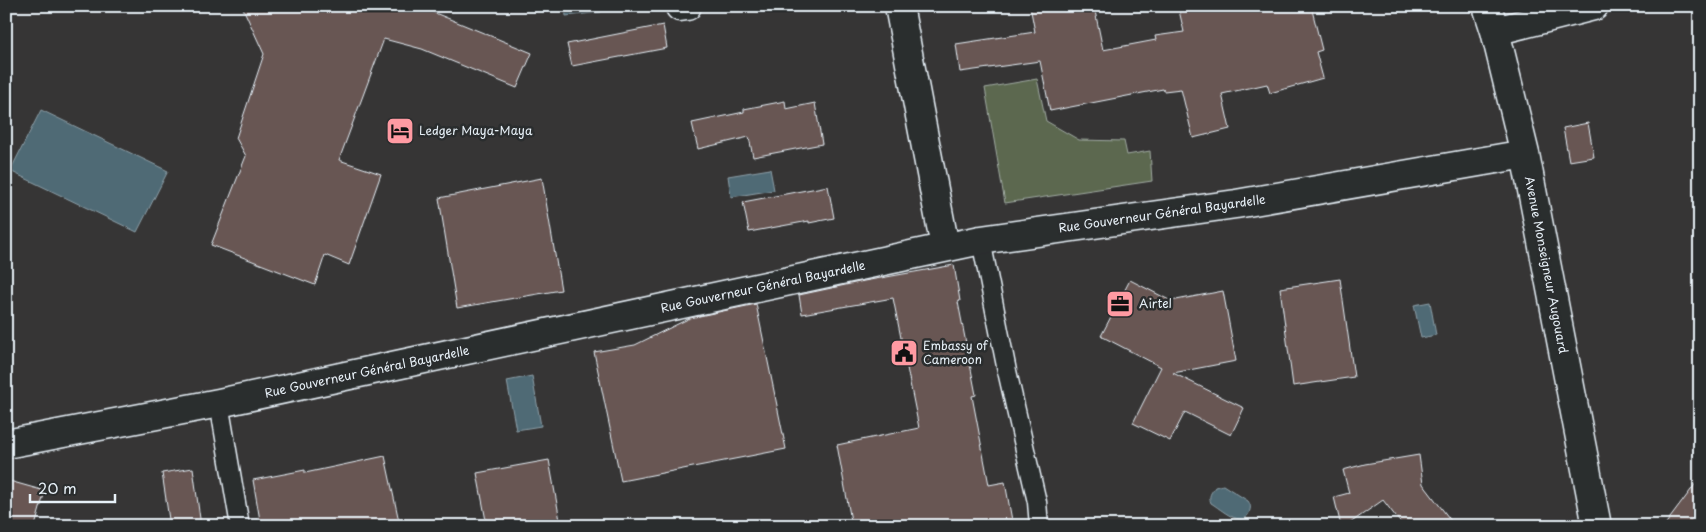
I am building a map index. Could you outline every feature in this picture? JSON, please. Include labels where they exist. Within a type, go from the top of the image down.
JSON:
[{"type":"street","points":[[899,6],[945,247]]},
{"type":"street","points":[[1491,18],[1594,6]]},
{"type":"street","name":"Avenue Monseigneur Augouard","points":[[1491,18],[1525,154],[1597,526]]},
{"type":"street","name":"Rue Gouverneur Général Bayardelle","points":[[6,444],[219,403],[981,240],[1236,204],[1525,154]]},
{"type":"lane","points":[[981,240],[1007,371],[1037,502],[1038,526]]},
{"type":"lane","points":[[219,403],[240,526]]},
{"type":"green space","points":[[1037,79],[1046,121],[1079,140],[1124,141],[1127,155],[1150,151],[1152,181],[1005,203],[985,88]]},
{"type":"water","points":[[565,6],[600,6],[601,12],[566,16]]},
{"type":"water","points":[[41,110],[168,171],[137,232],[10,171]]},
{"type":"water","points":[[770,169],[774,190],[731,197],[728,176]]},
{"type":"water","points":[[1430,302],[1436,335],[1421,338],[1414,305]]},
{"type":"water","points":[[532,376],[541,426],[516,430],[507,381]]},
{"type":"water","points":[[1223,485],[1248,501],[1250,508],[1246,517],[1242,519],[1231,516],[1211,503],[1210,496],[1212,491],[1215,487]]},
{"type":"building","points":[[242,6],[418,6],[532,53],[517,88],[422,49],[384,39],[339,160],[381,174],[349,265],[325,255],[315,285],[211,245],[246,156],[236,138],[264,54]]},
{"type":"building","points":[[1030,6],[1094,6],[1103,50],[1156,40],[1155,36],[1184,32],[1178,6],[1311,6],[1322,50],[1316,52],[1323,78],[1270,93],[1267,84],[1222,94],[1230,129],[1193,138],[1181,89],[1164,91],[1163,89],[1050,111],[1040,61],[960,72],[956,44],[1035,32]]},
{"type":"building","points":[[663,25],[667,48],[572,66],[567,44]]},
{"type":"building","points":[[785,101],[786,109],[815,103],[822,144],[753,157],[749,137],[698,149],[692,123],[744,112],[744,109]]},
{"type":"building","points":[[1588,123],[1594,157],[1569,161],[1563,128]]},
{"type":"building","points":[[542,178],[561,290],[457,308],[439,198]]},
{"type":"building","points":[[828,186],[834,218],[749,232],[743,202]]},
{"type":"building","points":[[954,265],[960,301],[958,302],[976,395],[972,396],[989,485],[1005,482],[1013,526],[852,526],[837,445],[919,428],[893,298],[802,314],[799,295]]},
{"type":"building","points":[[1340,279],[1354,377],[1293,386],[1280,288]]},
{"type":"building","points":[[1130,280],[1171,301],[1223,291],[1236,361],[1173,373],[1244,408],[1231,435],[1185,412],[1170,441],[1133,423],[1161,367],[1101,336]]},
{"type":"building","points":[[756,304],[786,449],[621,481],[594,352],[635,345],[690,318]]},
{"type":"building","points":[[1419,455],[1423,484],[1455,526],[1403,526],[1383,500],[1346,526],[1341,526],[1334,497],[1349,493],[1343,470],[1365,464]]},
{"type":"building","points":[[385,456],[400,526],[261,526],[253,480],[305,470],[305,473]]},
{"type":"building","points":[[549,460],[561,526],[487,526],[477,473]]},
{"type":"building","points":[[193,468],[201,526],[170,526],[162,473]]},
{"type":"building","points":[[1700,478],[1700,526],[1664,526]]},
{"type":"building","points":[[6,480],[45,491],[35,526],[6,526]]},
{"type":"place","name":"Ledger Maya-Maya","points":[[400,131]]},
{"type":"place","name":"Airtel","points":[[1120,304]]},
{"type":"place","name":"Embassy of Cameroon","points":[[904,353]]}]
